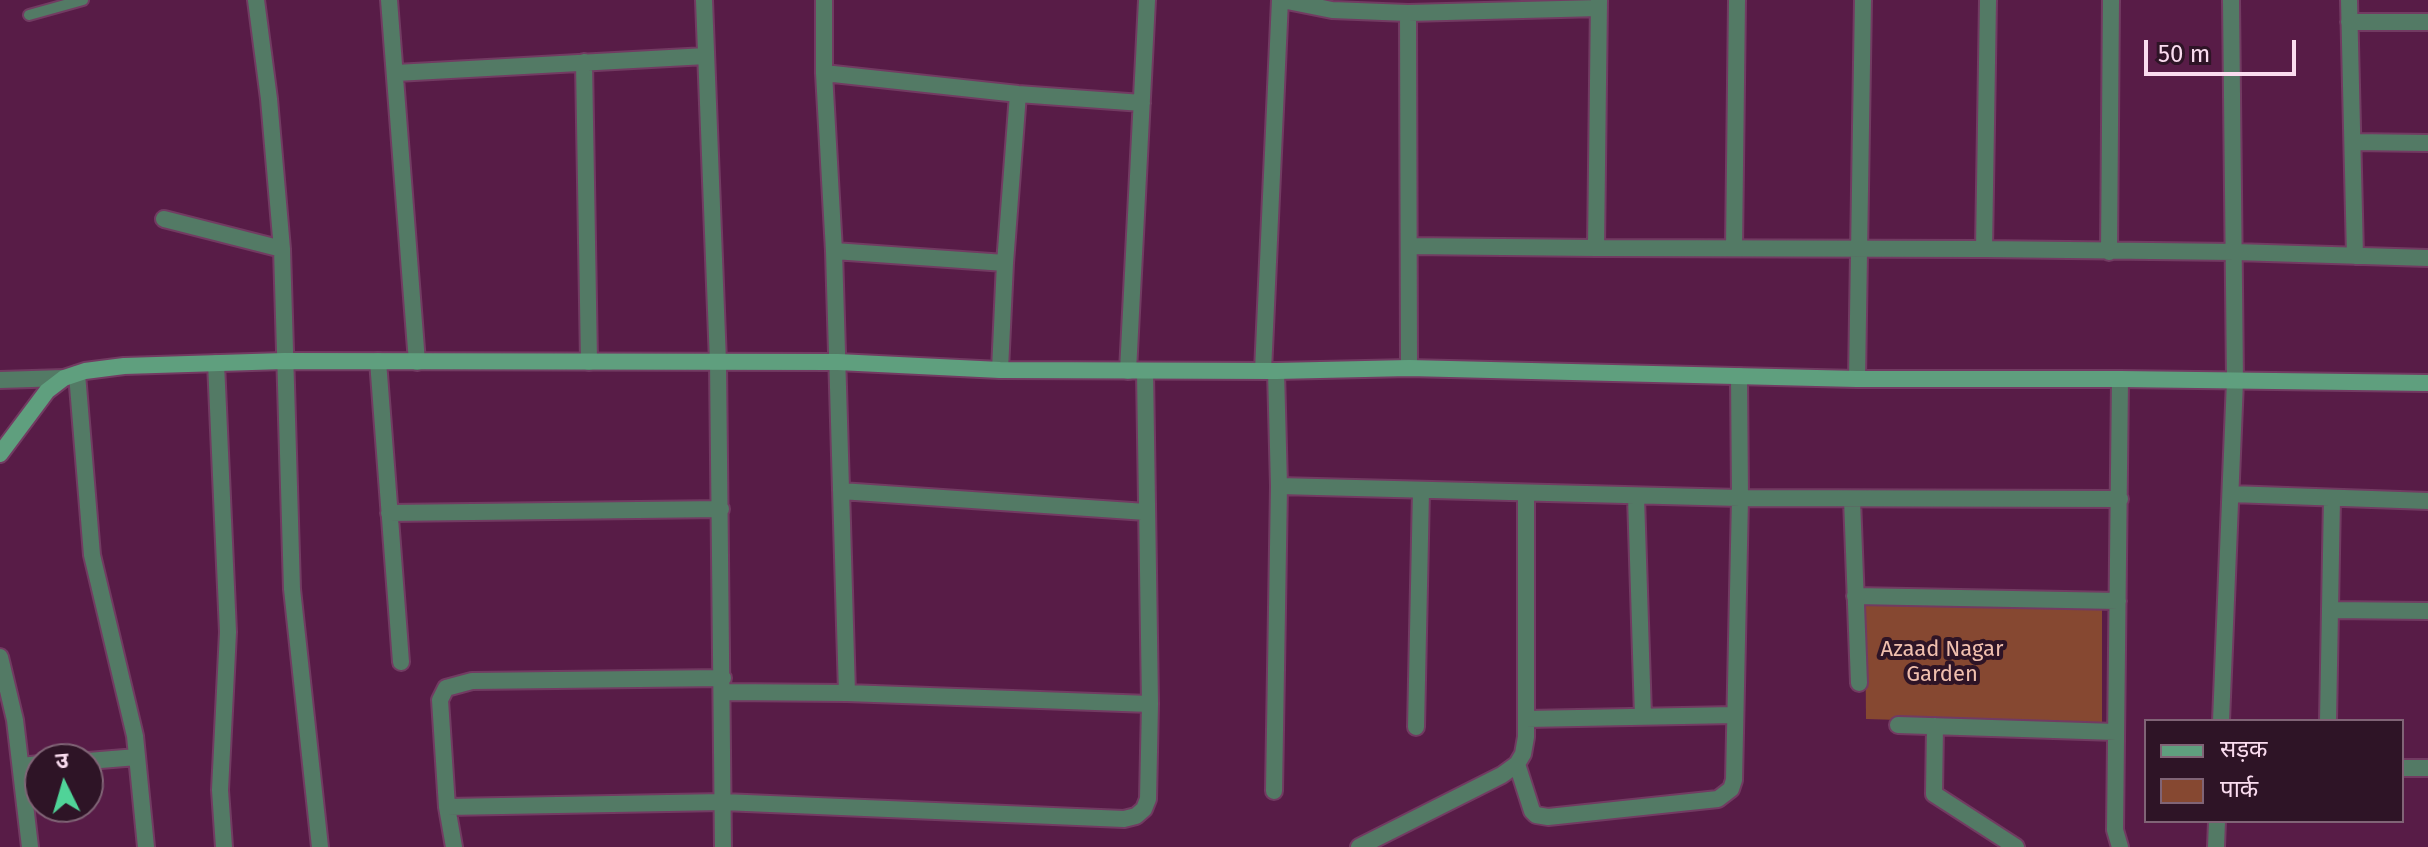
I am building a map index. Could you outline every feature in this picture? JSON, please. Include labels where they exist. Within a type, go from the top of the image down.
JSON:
[{"type":"street","points":[[256,0],[269,99],[282,249],[292,589],[320,847]]},
{"type":"street","points":[[389,0],[417,362]]},
{"type":"street","points":[[704,0],[718,362],[723,847]]},
{"type":"street","points":[[824,0],[824,73],[834,251],[847,693]]},
{"type":"street","points":[[447,807],[723,802],[1124,819],[1136,816],[1144,809],[1148,799],[1150,704],[1146,512],[1137,371],[1147,0]]},
{"type":"street","points":[[1274,791],[1279,486],[1270,371],[1281,0],[1332,10],[1408,13],[1599,4],[1596,248]]},
{"type":"street","points":[[1734,248],[1737,0]]},
{"type":"street","points":[[1857,379],[1863,0]]},
{"type":"street","points":[[1984,249],[1988,0]]},
{"type":"street","points":[[2109,252],[2111,0]]},
{"type":"street","points":[[2221,719],[2235,381],[2231,0]]},
{"type":"street","points":[[2349,0],[2355,256]]},
{"type":"street","points":[[1408,13],[1409,368]]},
{"type":"street","points":[[2349,22],[2428,22]]},
{"type":"street","points":[[396,73],[706,56]]},
{"type":"street","points":[[584,62],[589,362]]},
{"type":"street","points":[[824,73],[1018,94],[1142,103]]},
{"type":"street","points":[[1000,370],[1018,94]]},
{"type":"street","points":[[2353,142],[2428,143]]},
{"type":"street","points":[[164,219],[282,249]]},
{"type":"street","points":[[1409,246],[1984,249],[2428,258]]},
{"type":"street","points":[[834,251],[1005,263]]},
{"type":"street","points":[[378,361],[401,662]]},
{"type":"street","points":[[0,380],[70,376],[124,366],[378,361],[838,362],[1000,370],[1137,371],[1409,368],[1857,379],[2428,383]]},
{"type":"street","points":[[216,363],[228,632],[220,775],[224,847]]},
{"type":"street","points":[[0,454],[47,391],[70,376]]},
{"type":"street","points":[[70,376],[92,555],[129,710],[146,847]]},
{"type":"street","points":[[1517,764],[1528,803],[1536,815],[1548,817],[1726,796],[1734,780],[1740,498],[1739,376]]},
{"type":"street","points":[[2120,379],[2115,830],[2120,847]]},
{"type":"street","points":[[1279,486],[1636,497],[2120,499]]},
{"type":"street","points":[[841,491],[1146,512]]},
{"type":"street","points":[[1416,727],[1421,491]]},
{"type":"street","points":[[1359,847],[1502,775],[1517,764],[1523,754],[1526,719],[1526,494]]},
{"type":"street","points":[[2231,494],[2428,501]]},
{"type":"street","points":[[1636,497],[1643,716]]},
{"type":"street","points":[[2328,719],[2332,498]]},
{"type":"street","points":[[1852,499],[1859,683]]},
{"type":"street","points":[[389,513],[721,509]]},
{"type":"street","points":[[1855,596],[2118,601]]},
{"type":"street","points":[[2330,610],[2428,611]]},
{"type":"street","points":[[0,657],[21,766],[30,847]]},
{"type":"street","points":[[454,847],[447,807],[440,700],[446,688],[455,684],[472,681],[723,685],[847,693],[1150,704]]},
{"type":"street","points":[[1526,719],[1735,715]]},
{"type":"street","points":[[1898,725],[2116,732]]},
{"type":"street","points":[[1935,726],[1934,794],[2016,847]]},
{"type":"street","points":[[104,760],[137,757]]},
{"type":"street","points":[[2404,768],[2428,768]]},
{"type":"street","points":[[2216,847],[2217,823]]},
{"type":"lane","points":[[29,15],[83,0]]},
{"type":"green space","name":"Azaad Nagar Garden","points":[[1865,601],[2102,609],[2102,726],[1866,719]]}]
